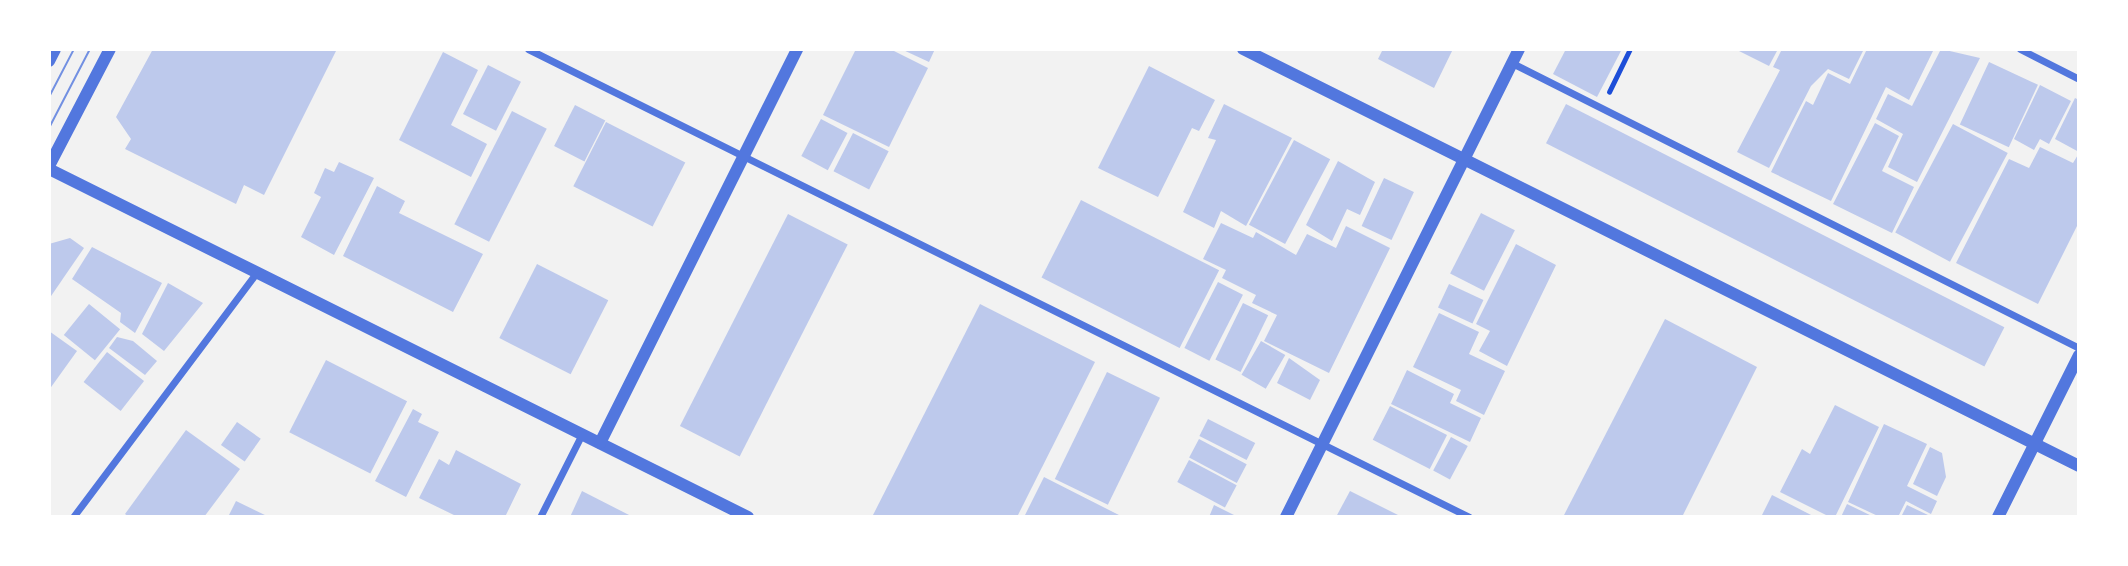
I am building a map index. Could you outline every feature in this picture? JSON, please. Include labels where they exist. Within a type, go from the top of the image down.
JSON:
[{"type":"street","points":[[49,61],[55,49]]},
{"type":"street","points":[[110,49],[49,167],[748,517]]},
{"type":"street","points":[[528,49],[1469,517]]},
{"type":"street","points":[[600,443],[797,49]]},
{"type":"street","points":[[1242,49],[2079,466]]},
{"type":"street","points":[[1286,517],[1519,49]]},
{"type":"street","points":[[2020,49],[2079,79]]},
{"type":"street","points":[[1512,63],[2079,348]]},
{"type":"street","points":[[74,517],[258,270]]},
{"type":"street","points":[[1998,517],[2079,355]]},
{"type":"street","points":[[540,517],[582,434]]},
{"type":"path","points":[[1601,107],[1630,49]]},
{"type":"building","points":[[153,49],[337,49],[264,195],[244,185],[236,204],[125,149],[131,139],[116,117]]},
{"type":"building","points":[[856,49],[890,49],[928,68],[889,147],[823,115]]},
{"type":"building","points":[[901,49],[935,49],[929,62]]},
{"type":"building","points":[[1383,49],[1453,49],[1434,88],[1378,59]]},
{"type":"building","points":[[1566,49],[1622,49],[1597,97],[1553,74]]},
{"type":"building","points":[[1735,49],[1778,49],[1769,66]]},
{"type":"building","points":[[1782,49],[1864,49],[1849,79],[1828,69],[1811,86],[1769,168],[1737,152],[1780,70],[1773,67]]},
{"type":"building","points":[[1867,49],[1934,49],[1909,100],[1886,87],[1831,201],[1771,172],[1806,101],[1813,105],[1828,73],[1850,84]]},
{"type":"building","points":[[1941,49],[1980,58],[1917,182],[1888,167],[1903,134],[1876,119],[1888,94],[1912,106]]},
{"type":"building","points":[[443,52],[478,70],[451,125],[487,144],[471,177],[399,140]]},
{"type":"building","points":[[1989,62],[2038,85],[2009,147],[1960,125]]},
{"type":"building","points":[[488,65],[521,82],[496,131],[463,114]]},
{"type":"building","points":[[1149,66],[1215,100],[1199,131],[1192,128],[1158,197],[1098,168]]},
{"type":"building","points":[[2040,85],[2071,101],[2049,144],[2040,139],[2034,150],[2014,139]]},
{"type":"building","points":[[2075,98],[2079,100],[2079,152],[2055,139]]},
{"type":"building","points":[[1224,104],[1292,138],[1246,226],[1221,211],[1214,228],[1183,212],[1216,140],[1208,138]]},
{"type":"building","points":[[1566,104],[2004,327],[1984,367],[1546,143]]},
{"type":"building","points":[[575,105],[605,120],[584,161],[554,146]]},
{"type":"building","points":[[512,111],[547,129],[489,242],[454,224]]},
{"type":"building","points":[[821,119],[847,133],[828,170],[801,156]]},
{"type":"building","points":[[606,122],[685,162],[653,227],[573,186]]},
{"type":"building","points":[[1875,123],[1899,136],[1882,171],[1914,187],[1892,233],[1833,204]]},
{"type":"building","points":[[1953,124],[2008,153],[1950,262],[1895,233]]},
{"type":"building","points":[[853,133],[889,151],[869,189],[833,171]]},
{"type":"building","points":[[1294,140],[1330,159],[1285,244],[1249,225]]},
{"type":"building","points":[[2040,147],[2073,163],[2079,153],[2079,222],[2038,304],[1956,263],[2009,159],[2029,168]]},
{"type":"building","points":[[1338,161],[1375,182],[1360,215],[1347,209],[1332,241],[1306,225]]},
{"type":"building","points":[[339,162],[374,178],[334,255],[301,237],[321,197],[314,193],[325,168],[334,172]]},
{"type":"building","points":[[1384,178],[1414,192],[1392,240],[1362,226]]},
{"type":"building","points":[[377,186],[405,201],[399,213],[483,254],[453,312],[343,256]]},
{"type":"building","points":[[1081,200],[1219,270],[1180,348],[1042,278]]},
{"type":"building","points":[[1481,213],[1515,230],[1484,291],[1450,274]]},
{"type":"building","points":[[788,214],[848,244],[740,456],[680,426]]},
{"type":"building","points":[[1221,223],[1253,238],[1256,232],[1296,255],[1307,234],[1336,248],[1346,226],[1390,248],[1329,373],[1264,341],[1277,315],[1252,303],[1256,295],[1222,278],[1226,270],[1203,259]]},
{"type":"building","points":[[70,238],[84,248],[49,299],[49,244]]},
{"type":"building","points":[[1516,244],[1556,265],[1507,366],[1479,351],[1490,331],[1476,324]]},
{"type":"building","points":[[92,247],[162,283],[135,333],[120,322],[121,313],[72,279]]},
{"type":"building","points":[[537,264],[608,300],[571,374],[499,338]]},
{"type":"building","points":[[1218,282],[1243,295],[1209,361],[1184,348]]},
{"type":"building","points":[[168,283],[203,303],[164,351],[142,334]]},
{"type":"building","points":[[1449,284],[1483,300],[1472,324],[1438,308]]},
{"type":"building","points":[[1243,303],[1268,315],[1241,372],[1215,360]]},
{"type":"building","points":[[89,304],[120,329],[95,360],[64,335]]},
{"type":"building","points":[[980,304],[1095,362],[1017,517],[872,517]]},
{"type":"building","points":[[1439,313],[1479,332],[1469,354],[1505,371],[1484,415],[1456,401],[1461,390],[1413,367]]},
{"type":"building","points":[[1665,319],[1757,367],[1682,517],[1563,517]]},
{"type":"building","points":[[49,331],[77,351],[49,390]]},
{"type":"building","points":[[117,337],[133,341],[157,361],[145,375],[109,348]]},
{"type":"building","points":[[1261,341],[1285,355],[1266,389],[1242,375]]},
{"type":"building","points":[[107,352],[144,381],[121,411],[84,382]]},
{"type":"building","points":[[1289,358],[1320,380],[1310,400],[1277,383]]},
{"type":"building","points":[[326,360],[407,401],[370,473],[289,432]]},
{"type":"building","points":[[1407,370],[1454,394],[1450,403],[1481,418],[1470,442],[1391,404]]},
{"type":"building","points":[[1107,372],[1160,398],[1108,505],[1055,479]]},
{"type":"building","points":[[1835,405],[1879,427],[1835,517],[1830,517],[1780,492],[1802,449],[1810,454]]},
{"type":"building","points":[[1390,406],[1447,435],[1430,469],[1373,440]]},
{"type":"building","points":[[413,409],[422,414],[418,422],[439,432],[406,497],[375,481]]},
{"type":"building","points":[[1208,419],[1255,443],[1247,460],[1199,436]]},
{"type":"building","points":[[237,422],[261,439],[245,462],[221,445]]},
{"type":"building","points":[[1884,424],[1927,444],[1907,486],[1937,501],[1931,514],[1906,501],[1898,517],[1880,517],[1848,502]]},
{"type":"building","points":[[186,430],[240,469],[204,517],[129,517],[125,514]]},
{"type":"building","points":[[1451,437],[1468,446],[1450,479],[1433,471]]},
{"type":"building","points":[[1199,439],[1247,464],[1237,483],[1189,458]]},
{"type":"building","points":[[1930,447],[1942,453],[1946,477],[1937,496],[1913,484]]},
{"type":"building","points":[[456,450],[521,484],[505,517],[458,517],[419,498],[439,459],[449,465]]},
{"type":"building","points":[[1189,460],[1237,485],[1225,507],[1177,482]]},
{"type":"building","points":[[1044,477],[1111,511],[1123,517],[1024,517]]},
{"type":"building","points":[[582,491],[633,517],[570,517]]},
{"type":"building","points":[[1350,491],[1402,517],[1336,517]]},
{"type":"building","points":[[1772,495],[1815,517],[1761,517]]},
{"type":"building","points":[[236,501],[269,517],[228,517]]},
{"type":"building","points":[[1847,504],[1874,517],[1841,517]]},
{"type":"building","points":[[1214,505],[1238,517],[1209,517]]},
{"type":"building","points":[[1907,505],[1928,515],[1927,517],[1901,517]]},
{"type":"tram line","points":[[49,97],[74,49]]},
{"type":"tram line","points":[[49,128],[90,49]]}]
